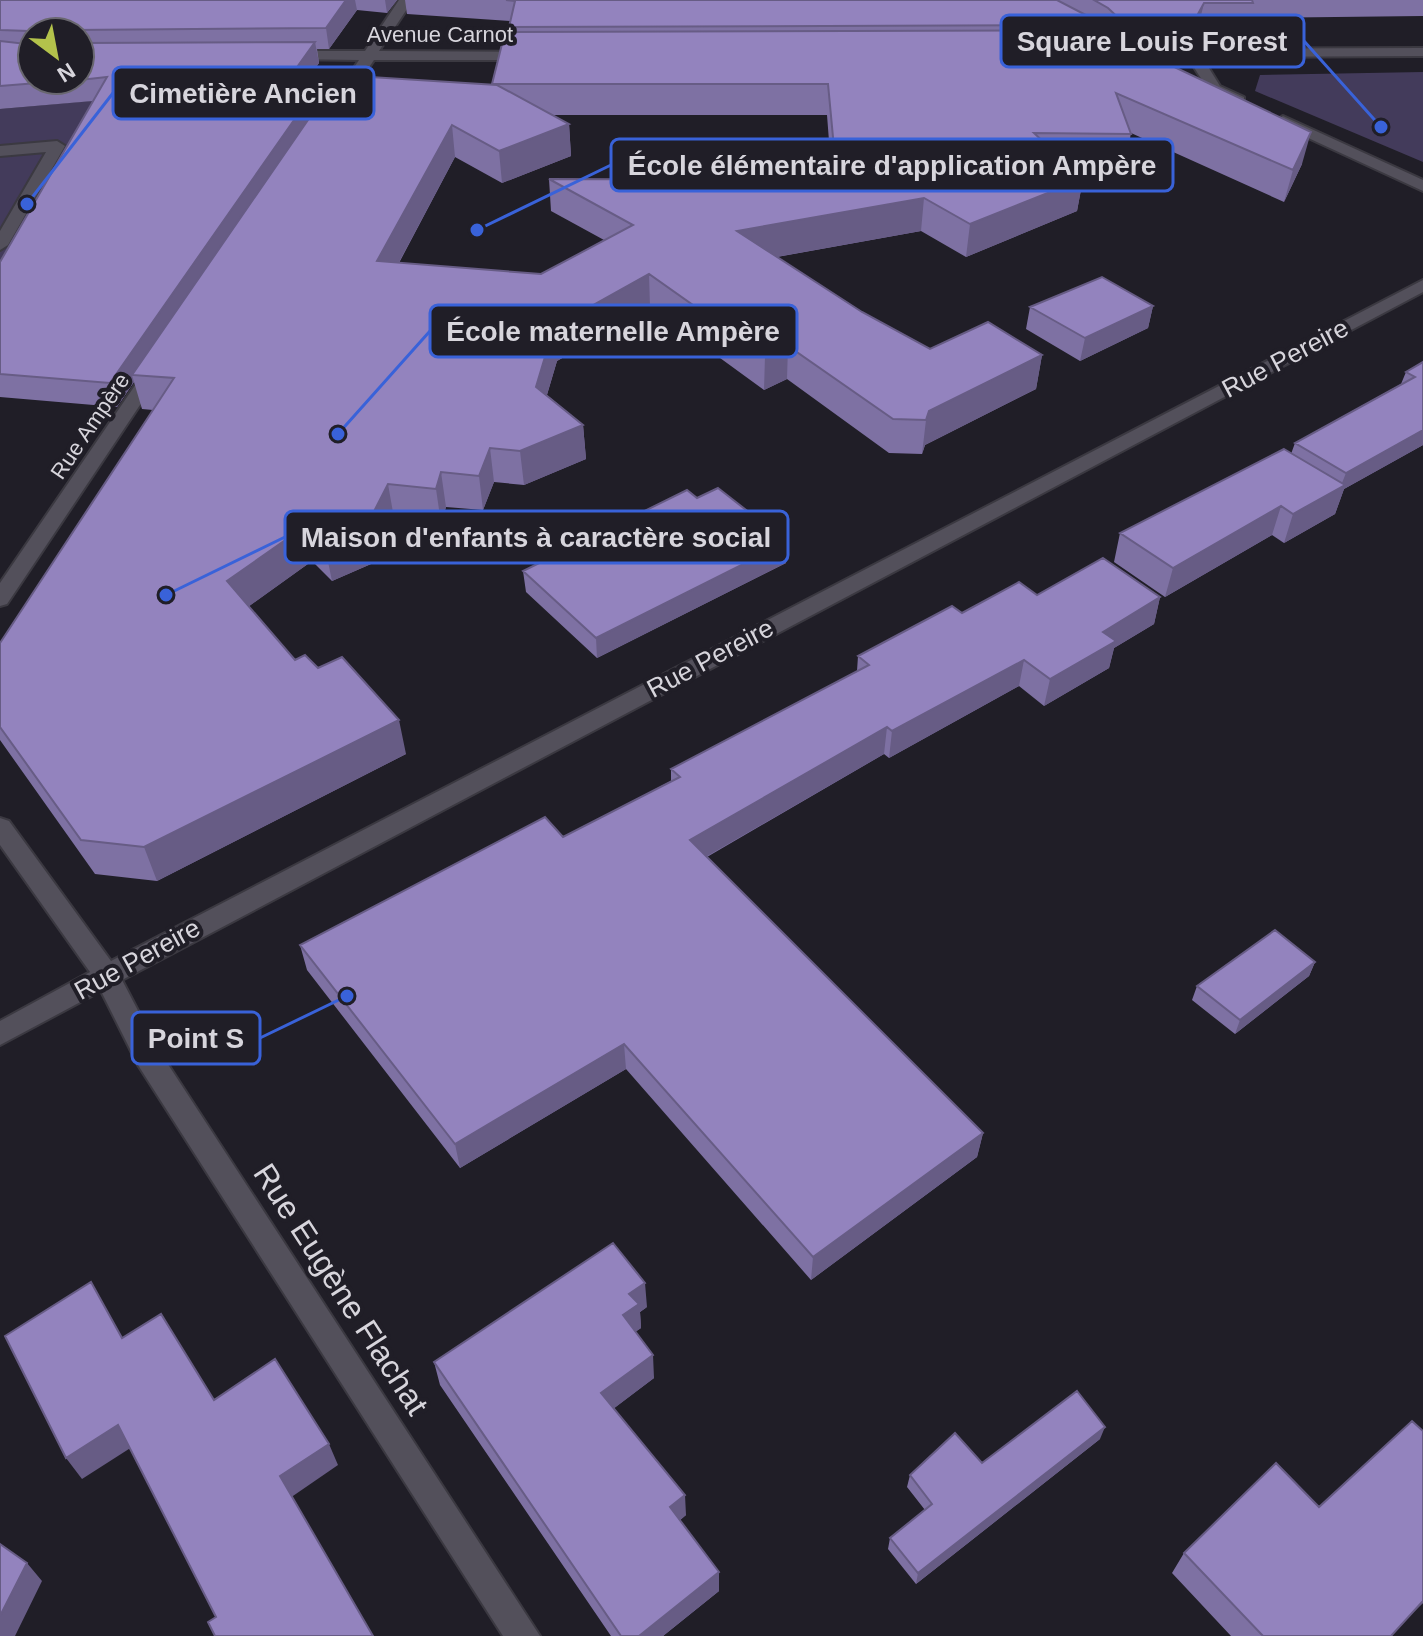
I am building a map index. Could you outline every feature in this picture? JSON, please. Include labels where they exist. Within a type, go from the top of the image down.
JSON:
[{"type":"street","points":[[332,112],[406,0]]},
{"type":"street","points":[[1129,53],[1423,52]]},
{"type":"street","points":[[1192,53],[1215,89],[1423,186]]},
{"type":"street","name":"Avenue Carnot","points":[[276,55],[545,56]]},
{"type":"street","points":[[0,151],[57,146],[0,245]]},
{"type":"street","name":"Rue Pereire","points":[[0,1034],[252,897],[1423,285]]},
{"type":"street","name":"Rue Ampère","points":[[0,599],[167,352]]},
{"type":"street","name":"Rue Eugène Flachat","points":[[0,827],[107,976],[148,1057],[523,1636]]},
{"type":"shaded area","points":[[1423,72],[1423,162],[1255,91],[1260,75]]},
{"type":"shaded area","points":[[112,99],[0,300],[0,109]]},
{"type":"building","points":[[0,0],[346,0],[326,28],[96,30],[96,16],[16,16],[16,31],[0,30]]},
{"type":"building","points":[[506,0],[1057,0],[1105,25],[509,27],[515,1]]},
{"type":"building","points":[[1094,0],[1252,0],[1253,3],[1204,3],[1192,25],[1126,25]]},
{"type":"building","points":[[1186,30],[1168,64],[1311,132],[1293,170],[1116,93],[1131,134],[1034,133],[1083,179],[970,224],[924,198],[737,231],[862,312],[930,349],[988,322],[1042,355],[929,411],[926,420],[893,419],[788,346],[765,356],[649,274],[554,327],[536,387],[583,425],[520,451],[490,448],[479,476],[441,472],[436,489],[388,484],[365,529],[325,547],[304,527],[227,581],[295,660],[305,655],[318,668],[342,657],[399,720],[144,847],[81,840],[0,727],[0,643],[174,378],[132,375],[339,75],[497,85],[569,124],[499,151],[452,125],[377,261],[541,274],[633,225],[549,179],[837,180],[828,84],[492,84],[505,32]]},
{"type":"building","points":[[0,41],[16,43],[16,85],[0,86]]},
{"type":"building","points":[[315,42],[287,81],[320,83],[110,383],[0,374],[0,262],[107,77],[96,78],[96,43]]},
{"type":"building","points":[[1102,277],[1153,306],[1085,338],[1030,307]]},
{"type":"building","points":[[1423,362],[1423,430],[1346,473],[1295,443],[1415,377],[1406,372]]},
{"type":"building","points":[[1284,449],[1345,485],[1293,514],[1281,506],[1173,568],[1120,533]]},
{"type":"building","points":[[718,488],[787,542],[596,638],[523,571],[687,490],[697,498]]},
{"type":"building","points":[[1103,558],[1160,597],[1103,632],[1116,641],[1050,679],[1024,660],[892,731],[887,727],[690,840],[983,1133],[813,1257],[624,1044],[455,1144],[300,945],[545,817],[563,837],[680,777],[671,769],[869,665],[858,656],[952,606],[962,613],[1019,582],[1037,595]]},
{"type":"building","points":[[1275,930],[1315,962],[1240,1020],[1197,986]]},
{"type":"building","points":[[613,1243],[645,1283],[629,1294],[639,1304],[623,1315],[653,1355],[601,1393],[685,1495],[670,1507],[719,1572],[639,1636],[621,1636],[434,1362]]},
{"type":"building","points":[[91,1282],[122,1338],[161,1314],[214,1400],[275,1359],[329,1444],[280,1476],[373,1636],[215,1636],[208,1622],[216,1617],[118,1425],[66,1458],[5,1336]]},
{"type":"building","points":[[1077,1391],[1105,1427],[918,1573],[890,1538],[932,1504],[910,1475],[955,1433],[982,1463]]},
{"type":"building","points":[[1412,1421],[1423,1431],[1423,1601],[1391,1636],[1263,1636],[1184,1553],[1276,1463],[1319,1507]]},
{"type":"building","points":[[0,1544],[27,1563],[0,1616]]},
{"type":"place","name":"Square Louis Forest","points":[[1381,127]]},
{"type":"place","name":"Cimetière Ancien","points":[[27,204]]},
{"type":"place","name":"École élémentaire d'application Ampère","points":[[477,230]]},
{"type":"place","name":"École maternelle Ampère","points":[[338,434]]},
{"type":"place","name":"Maison d'enfants à caractère social","points":[[166,595]]},
{"type":"place","name":"Point S","points":[[347,996]]}]
